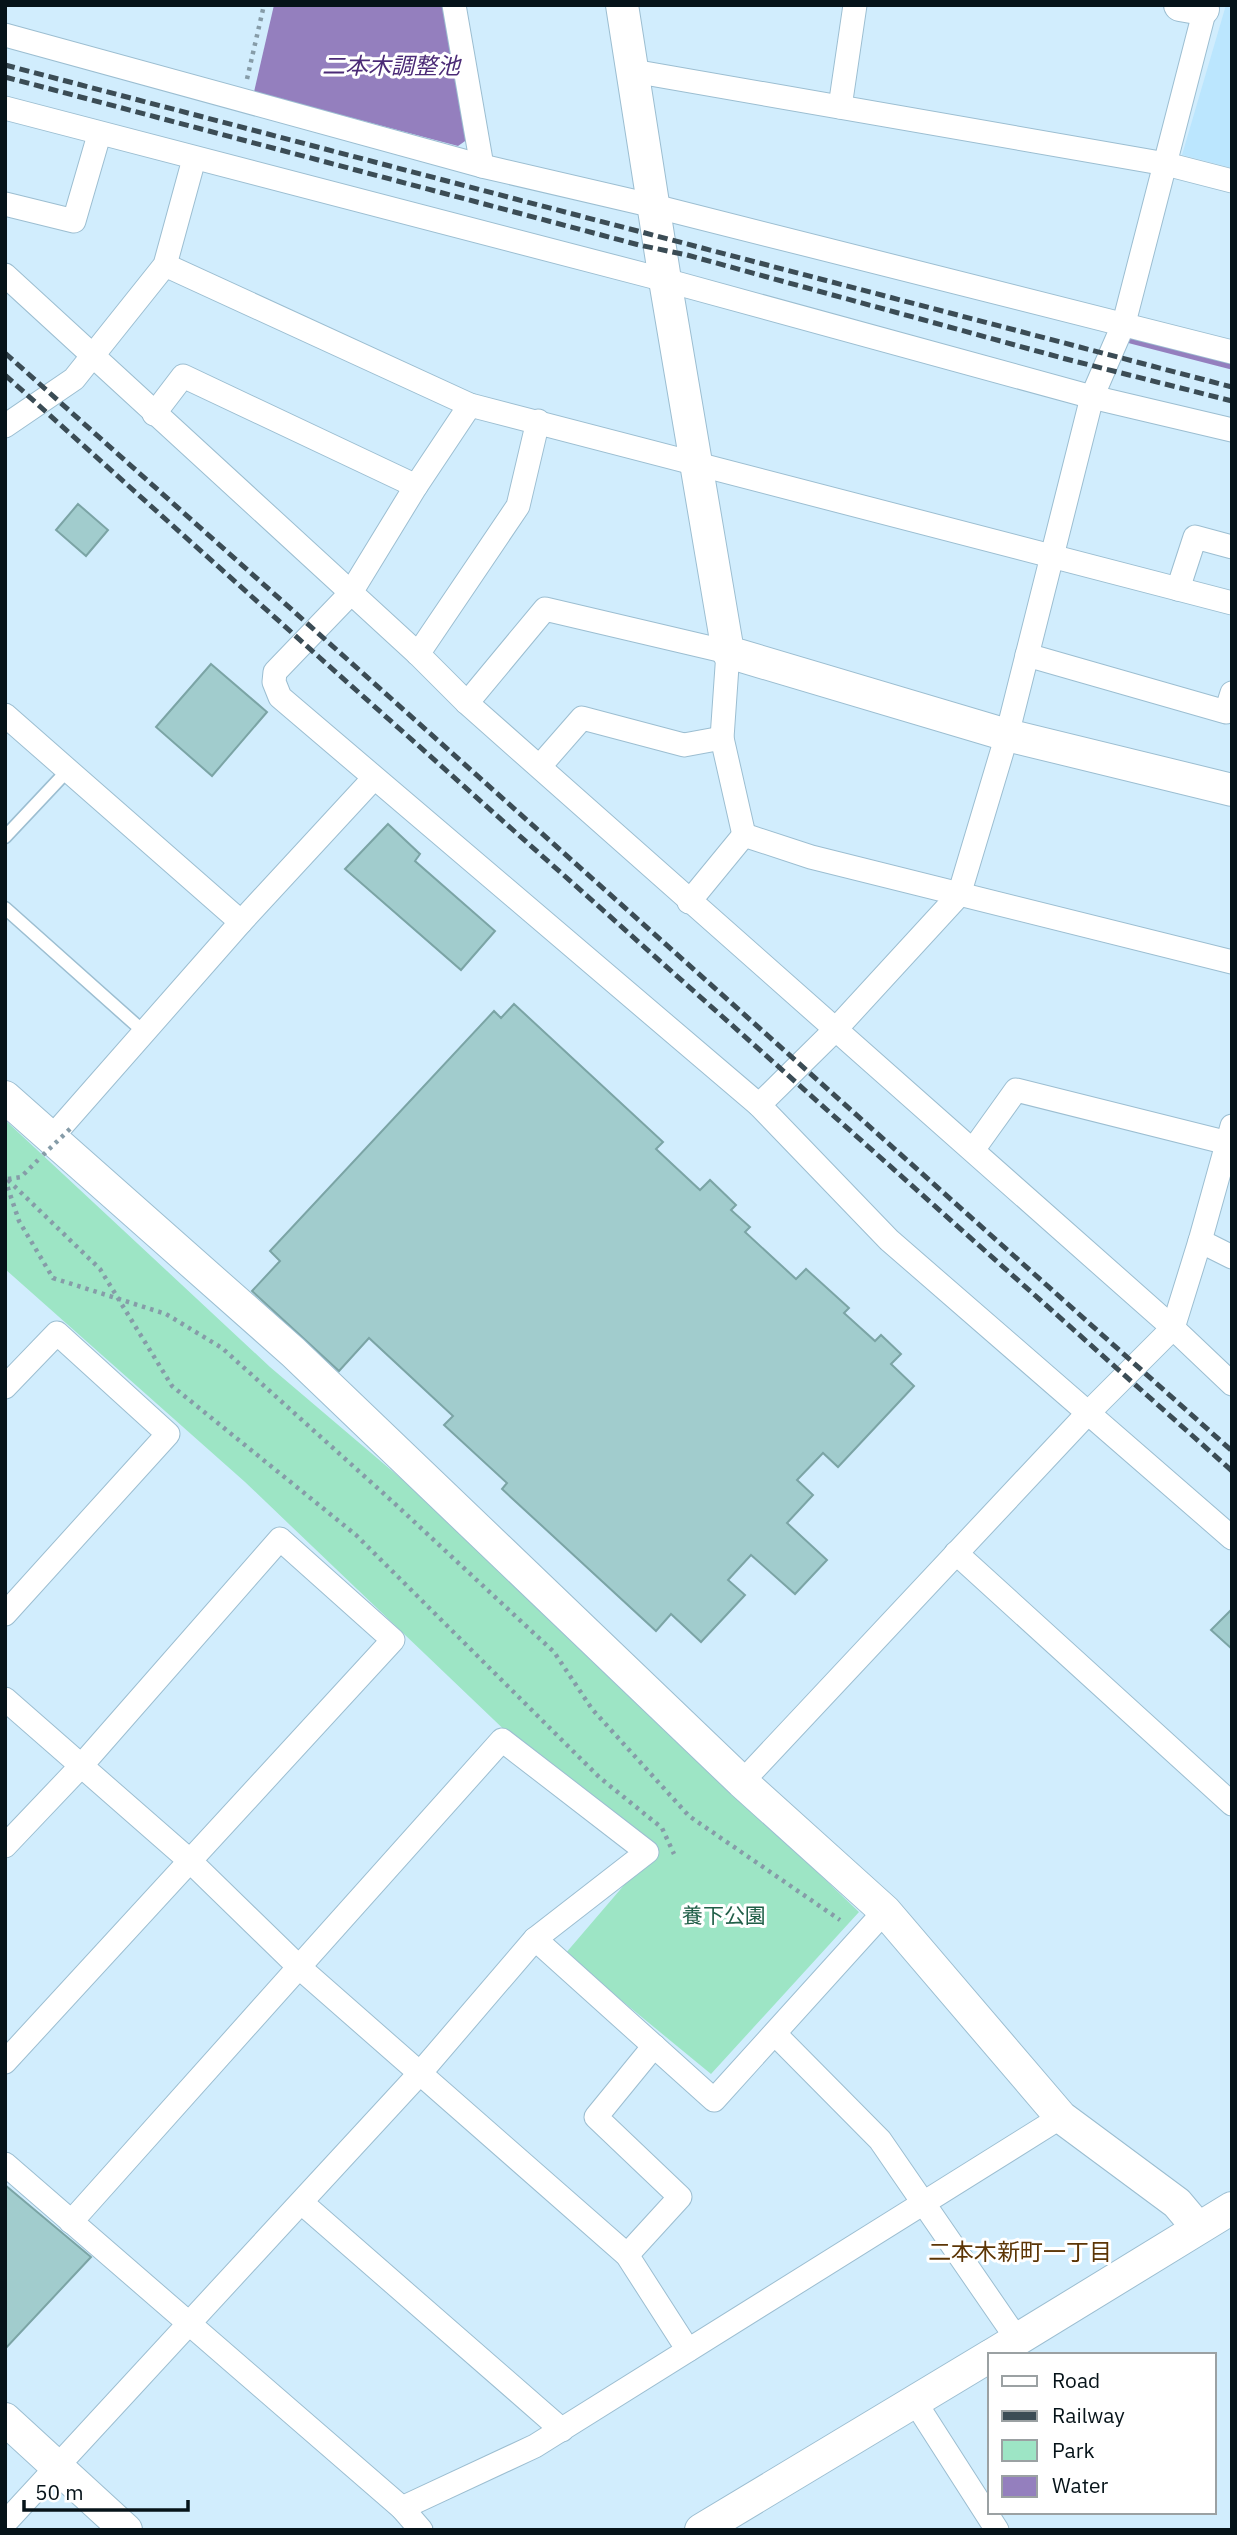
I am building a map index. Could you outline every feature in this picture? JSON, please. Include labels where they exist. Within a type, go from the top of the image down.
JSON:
[{"type":"street","points":[[454,5],[482,166]]},
{"type":"street","points":[[622,5],[727,652],[722,738],[744,835]]},
{"type":"street","points":[[840,107],[855,5]]},
{"type":"street","points":[[759,1105],[835,1030],[959,895],[1007,735],[1092,397],[1124,323],[1166,164],[1197,7]]},
{"type":"street","points":[[5,35],[482,166],[654,206],[1232,352]]},
{"type":"street","points":[[633,71],[1166,164],[1232,181]]},
{"type":"street","points":[[5,108],[99,135],[665,279],[1092,397],[1232,430]]},
{"type":"street","points":[[5,204],[74,221],[99,135]]},
{"type":"street","points":[[5,426],[74,379],[165,265],[194,159]]},
{"type":"street","points":[[165,265],[470,405],[1232,603]]},
{"type":"street","points":[[5,275],[418,654],[467,703],[689,902],[973,1150],[1232,1384]]},
{"type":"street","points":[[154,414],[184,376],[416,486]]},
{"type":"street","points":[[470,405],[416,486],[350,594],[275,672],[274,682],[280,697],[759,1105],[890,1240],[1232,1538]]},
{"type":"street","points":[[418,654],[518,506],[538,421]]},
{"type":"street","points":[[1178,589],[1195,537],[1232,547]]},
{"type":"street","points":[[467,703],[545,609],[727,652],[1007,735],[1232,790]]},
{"type":"street","points":[[1027,655],[1226,712],[1232,693]]},
{"type":"street","points":[[5,715],[241,922]]},
{"type":"street","points":[[540,766],[582,718],[684,745],[722,738]]},
{"type":"street","points":[[56,1140],[144,1032],[374,778]]},
{"type":"street","points":[[744,835],[811,857],[1232,962]]},
{"type":"street","points":[[689,902],[744,835]]},
{"type":"street","points":[[742,1782],[1087,1414],[1172,1328],[1230,1138],[1016,1090],[973,1150]]},
{"type":"street","points":[[5,1097],[293,1352],[742,1782],[885,1911],[1061,2117],[1177,2203],[1198,2228]]},
{"type":"street","points":[[1200,1241],[1232,1257]]},
{"type":"street","points":[[5,1387],[57,1333],[168,1434],[5,1614]]},
{"type":"street","points":[[5,1846],[81,1766],[280,1539],[393,1640],[5,2062]]},
{"type":"street","points":[[956,1553],[1232,1804]]},
{"type":"street","points":[[5,1699],[189,1860],[300,1968],[627,2255],[688,2350]]},
{"type":"street","points":[[5,2523],[191,2325],[421,2072],[535,1939],[647,1852],[502,1740],[71,2221]]},
{"type":"street","points":[[535,1939],[714,2099],[885,1911]]},
{"type":"street","points":[[775,2034],[880,2140],[924,2204],[1000,2350],[1232,2208]]},
{"type":"street","points":[[627,2255],[680,2197],[596,2117],[654,2046]]},
{"type":"street","points":[[402,2508],[508,2460],[562,2430],[1061,2117]]},
{"type":"street","points":[[5,2164],[402,2508],[421,2530]]},
{"type":"street","points":[[302,2203],[562,2430]]},
{"type":"street","points":[[701,2530],[988,2357]]},
{"type":"street","points":[[915,2402],[997,2530]]},
{"type":"street","points":[[5,2419],[127,2530]]},
{"type":"lane","points":[[5,837],[68,770]]},
{"type":"lane","points":[[5,908],[144,1032]]},
{"type":"path","points":[[242,99],[264,5]]},
{"type":"path","points":[[6,1178],[21,1177],[56,1140]]},
{"type":"path","points":[[6,1178],[100,1269],[172,1386],[356,1535],[599,1777],[663,1828],[674,1854]]},
{"type":"path","points":[[6,1178],[19,1222],[53,1278],[166,1314],[222,1348],[554,1652],[592,1709],[690,1816],[840,1920]]},
{"type":"shaded area","points":[[1226,5],[1232,5],[1232,168],[1182,155]]},
{"type":"green space","name":"養下公園","points":[[5,1120],[270,1367],[444,1515],[859,1912],[711,2074],[565,1954],[655,1849],[516,1741],[245,1482],[5,1269]]},
{"type":"water","name":"二本木調整池","points":[[274,5],[444,5],[468,139],[458,146],[254,92]]},
{"type":"building","points":[[78,504],[108,530],[86,556],[56,530]]},
{"type":"building","points":[[211,664],[267,712],[212,776],[156,727]]},
{"type":"building","points":[[388,824],[420,854],[415,861],[495,931],[461,970],[345,869]]},
{"type":"building","points":[[514,1004],[663,1142],[656,1149],[700,1190],[710,1180],[736,1205],[731,1210],[750,1227],[745,1232],[796,1279],[806,1269],[849,1308],[844,1313],[875,1341],[881,1335],[901,1354],[891,1364],[914,1386],[838,1467],[823,1453],[797,1480],[813,1495],[787,1523],[827,1560],[795,1594],[751,1555],[728,1580],[745,1595],[701,1642],[671,1614],[656,1631],[502,1489],[507,1483],[444,1425],[453,1416],[369,1338],[339,1371],[252,1291],[280,1261],[270,1251],[494,1011],[501,1018]]},
{"type":"building","points":[[1232,1609],[1232,1649],[1211,1630]]},
{"type":"building","points":[[5,2185],[91,2257],[5,2349]]},
{"type":"waterway","points":[[1131,340],[1232,366]]},
{"type":"railway","points":[[5,65],[1232,387]]},
{"type":"railway","points":[[5,77],[1232,401]]},
{"type":"railway","points":[[5,353],[1232,1451]]},
{"type":"railway","points":[[5,375],[1232,1471]]},
{"type":"district","name":"二本木新町一丁目","points":[[1020,2252]]}]
